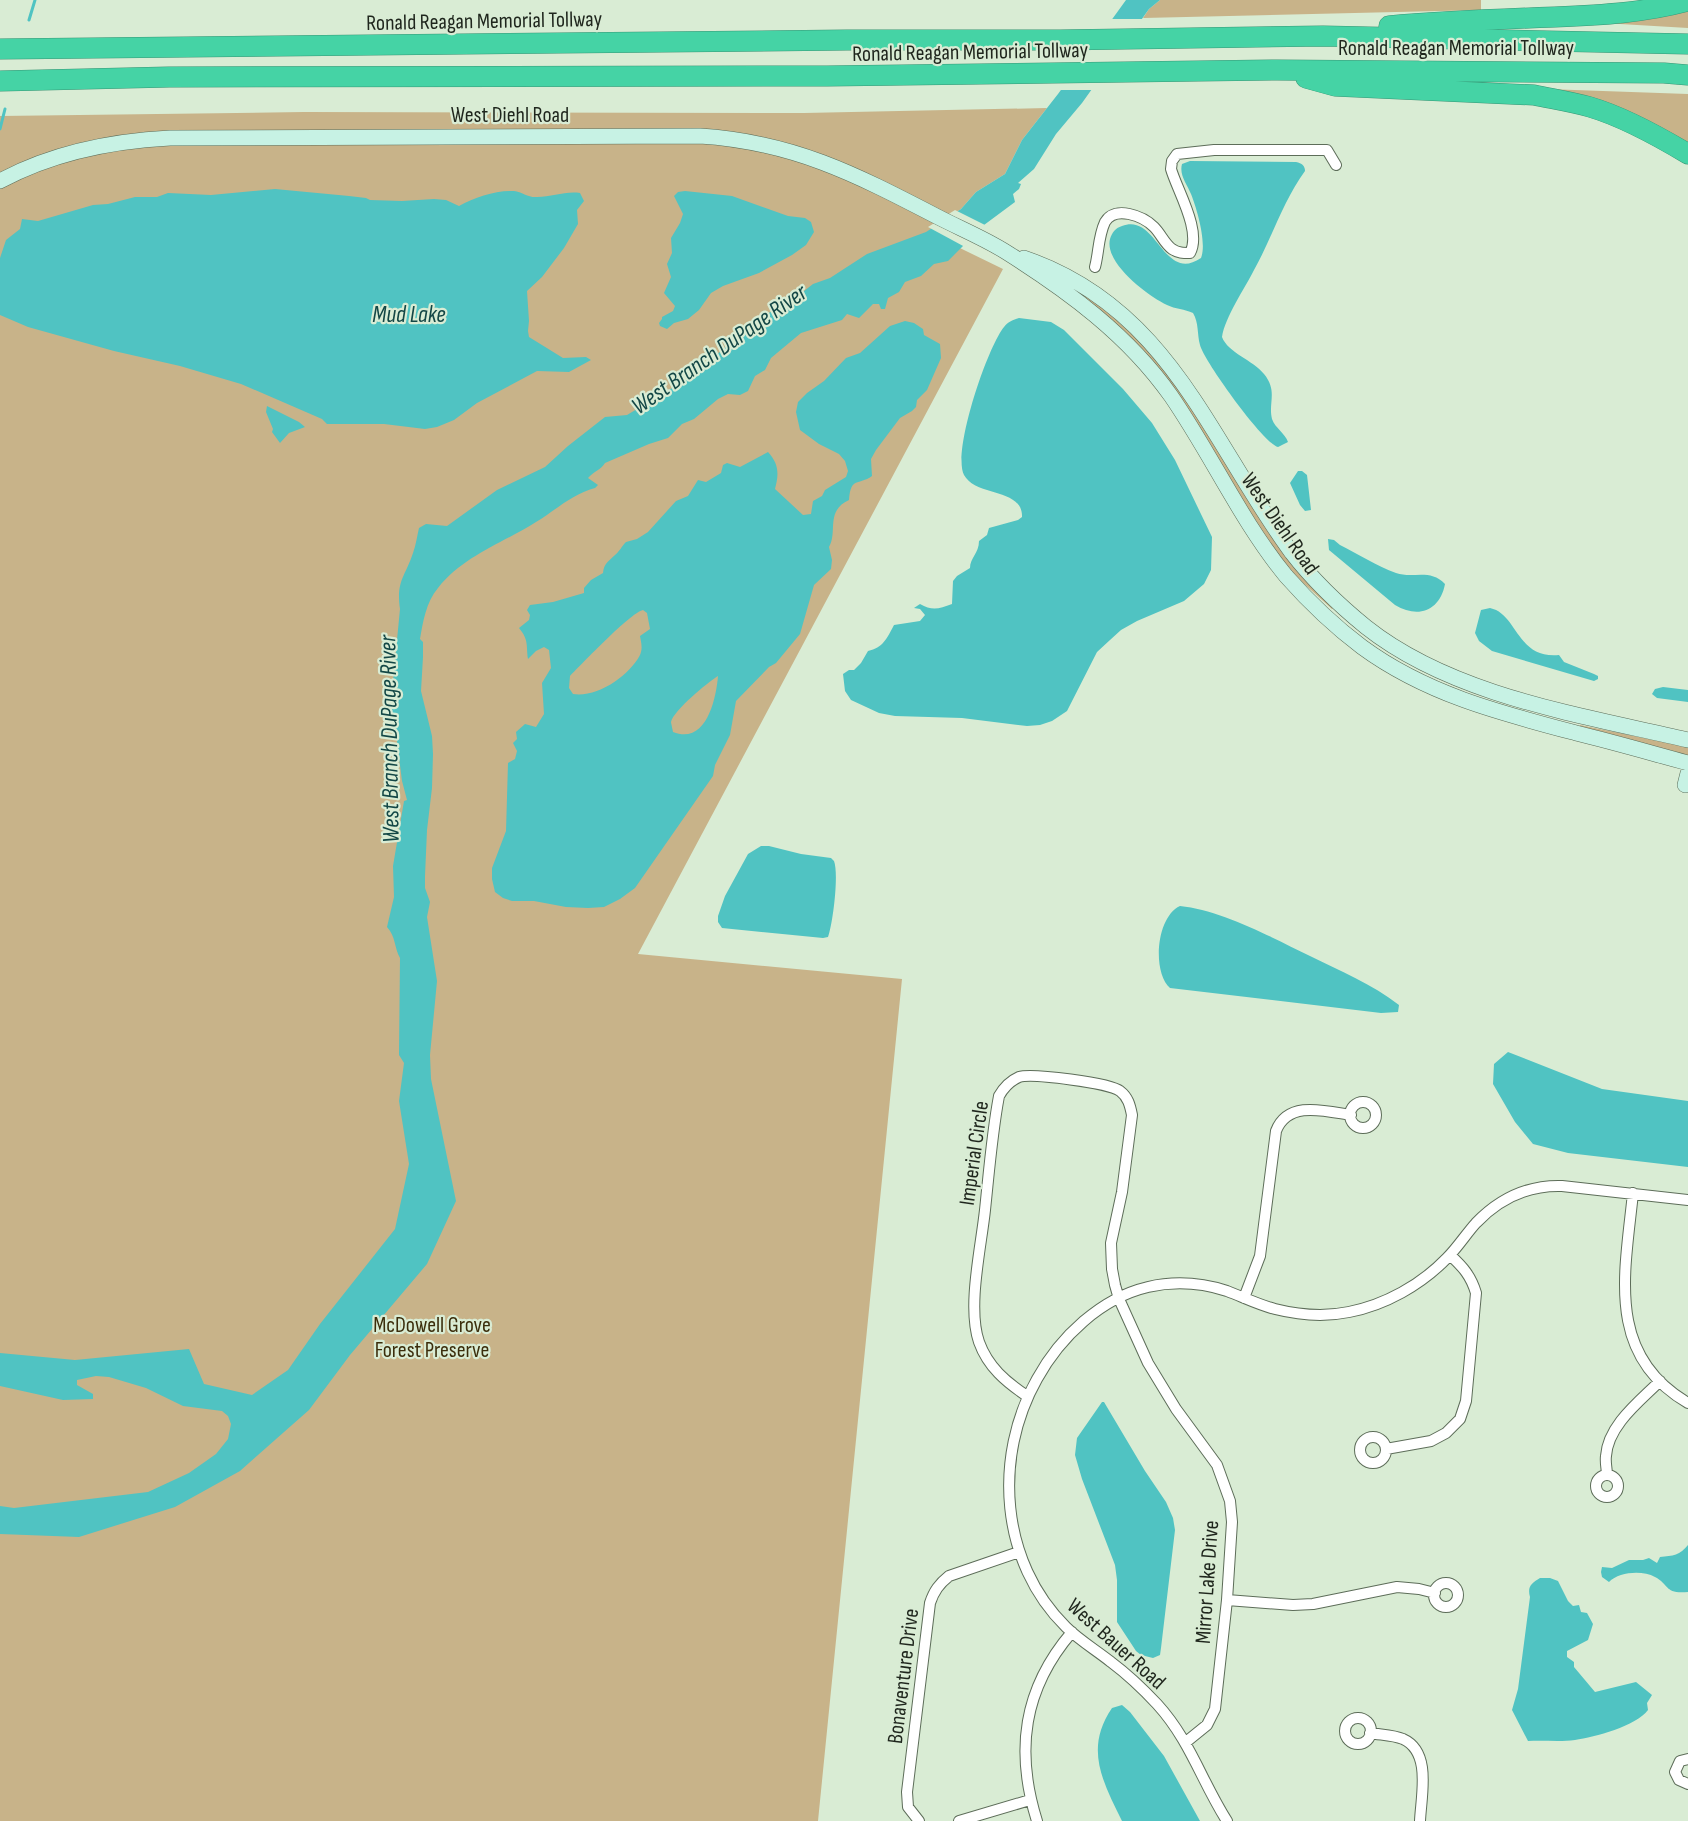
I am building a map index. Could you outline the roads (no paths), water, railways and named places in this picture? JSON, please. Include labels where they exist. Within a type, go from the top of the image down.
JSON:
[{"type":"highway","points":[[1323,36],[1424,23],[1624,14],[1664,8],[1688,1]]},
{"type":"highway","name":"Ronald Reagan Memorial Tollway","points":[[0,48],[1323,36],[1688,44]]},
{"type":"highway","points":[[1278,70],[1335,86],[1534,95],[1565,101],[1592,108],[1635,125],[1688,154]]},
{"type":"highway","name":"Ronald Reagan Memorial Tollway","points":[[0,81],[181,77],[1142,74],[1278,70],[1688,75]]},
{"type":"street","name":"West Diehl Road","points":[[0,181],[64,155],[144,140],[700,136],[744,141],[800,154],[842,169],[998,248],[1078,302],[1125,341],[1171,397],[1257,534],[1286,575],[1316,607],[1360,646],[1394,668],[1457,699],[1521,719],[1688,763]]},
{"type":"street","points":[[1095,267],[1100,233],[1107,219],[1117,213],[1145,220],[1154,226],[1172,249],[1190,253],[1193,247],[1191,226],[1171,169],[1172,160],[1177,154],[1214,150],[1327,150],[1336,165]]},
{"type":"street","name":"West Diehl Road","points":[[998,248],[1045,265],[1098,296],[1138,328],[1186,386],[1293,554],[1328,594],[1378,636],[1431,667],[1480,688],[1572,713],[1688,740]]},
{"type":"street","name":"Imperial Circle","points":[[1027,1396],[1002,1378],[985,1356],[979,1343],[974,1312],[996,1110],[1001,1092],[1012,1080],[1033,1076],[1107,1085],[1120,1091],[1130,1104],[1132,1115],[1130,1141],[1111,1243],[1112,1269],[1119,1299]]},
{"type":"street","points":[[1244,1298],[1260,1257],[1276,1131],[1280,1122],[1295,1111],[1308,1109],[1351,1115]]},
{"type":"street","name":"West Bauer Road","points":[[1227,1821],[1186,1742],[1158,1705],[1137,1684],[1072,1632],[1041,1596],[1019,1552],[1009,1495],[1010,1462],[1015,1435],[1027,1396],[1047,1362],[1069,1335],[1097,1311],[1138,1290],[1172,1284],[1204,1285],[1278,1310],[1304,1314],[1347,1312],[1373,1306],[1397,1296],[1432,1271],[1450,1255],[1490,1209],[1532,1188],[1562,1186],[1688,1200]]},
{"type":"street","points":[[1633,1193],[1624,1283],[1625,1312],[1637,1349],[1660,1381],[1688,1403]]},
{"type":"street","points":[[1386,1449],[1421,1444],[1439,1438],[1453,1427],[1464,1410],[1476,1293],[1472,1279],[1450,1255]]},
{"type":"street","name":"Mirror Lake Drive","points":[[1119,1299],[1148,1363],[1176,1410],[1208,1450],[1225,1484],[1230,1501],[1232,1522],[1227,1600],[1215,1709],[1207,1725],[1186,1742]]},
{"type":"street","points":[[1607,1475],[1606,1455],[1612,1435],[1623,1419],[1660,1381]]},
{"type":"street","name":"Bonaventure Drive","points":[[919,1821],[908,1807],[907,1792],[933,1593],[949,1576],[1019,1552]]},
{"type":"street","points":[[1227,1600],[1268,1605],[1313,1604],[1397,1587],[1435,1593]]},
{"type":"street","points":[[1037,1821],[1030,1800],[1024,1757],[1028,1715],[1043,1675],[1072,1632]]},
{"type":"street","points":[[1370,1733],[1399,1737],[1409,1742],[1417,1751],[1422,1763],[1420,1821]]},
{"type":"street","points":[[1688,1759],[1680,1761],[1675,1772],[1679,1780],[1688,1784]]},
{"type":"street","points":[[959,1821],[1030,1800]]},
{"type":"water","points":[[1126,0],[1160,0],[1149,9],[1082,103],[1056,134],[1034,169],[1018,183],[1021,184],[1019,189],[1013,194],[1015,202],[984,225],[948,261],[934,264],[921,276],[905,282],[899,292],[888,298],[885,309],[881,309],[879,304],[873,304],[859,318],[847,314],[842,320],[801,333],[771,358],[765,370],[755,376],[748,391],[740,395],[728,394],[718,399],[694,419],[682,424],[668,438],[605,463],[588,478],[598,485],[595,488],[571,498],[523,530],[471,559],[448,577],[434,594],[426,612],[420,639],[423,642],[421,691],[432,736],[433,754],[425,876],[425,888],[430,902],[427,917],[437,981],[430,1055],[431,1079],[456,1201],[427,1264],[350,1355],[309,1410],[240,1471],[175,1507],[79,1537],[0,1534],[0,1506],[14,1508],[148,1492],[189,1473],[216,1454],[228,1439],[231,1424],[228,1416],[222,1411],[183,1406],[146,1388],[109,1377],[96,1376],[77,1380],[77,1385],[93,1394],[93,1399],[63,1400],[0,1386],[0,1353],[75,1360],[189,1349],[204,1384],[252,1395],[288,1370],[320,1324],[395,1229],[409,1164],[399,1101],[404,1063],[399,1055],[400,958],[387,927],[394,897],[393,866],[404,801],[407,800],[390,712],[400,609],[399,592],[419,528],[426,524],[447,526],[497,490],[545,467],[605,417],[627,415],[709,366],[709,361],[762,317],[813,284],[830,278],[867,254],[926,232],[961,209],[976,192],[1005,174],[1022,140]]},
{"type":"water","points":[[1190,161],[1296,162],[1301,164],[1305,171],[1290,195],[1231,312],[1222,337],[1230,348],[1259,369],[1268,380],[1272,391],[1272,419],[1288,442],[1278,447],[1248,418],[1212,367],[1200,345],[1193,313],[1167,305],[1149,294],[1120,268],[1110,248],[1110,239],[1116,229],[1134,224],[1144,229],[1169,256],[1178,262],[1188,264],[1201,258],[1203,244],[1200,226],[1182,172],[1182,164]]},
{"type":"water","name":"Mud Lake","points":[[275,189],[370,200],[446,200],[459,206],[479,197],[500,192],[514,191],[534,197],[580,193],[584,201],[577,210],[578,224],[564,248],[542,277],[527,291],[528,331],[529,337],[563,358],[586,357],[591,360],[569,372],[537,371],[477,403],[454,420],[437,427],[425,429],[384,424],[327,424],[322,419],[241,384],[28,327],[0,315],[0,258],[6,240],[20,229],[22,219],[38,221],[93,205],[108,204],[135,197],[157,197],[168,193],[211,195]]},
{"type":"water","points":[[678,192],[732,196],[788,216],[805,218],[811,222],[814,232],[806,245],[792,255],[759,273],[723,286],[711,293],[699,310],[688,319],[674,323],[667,329],[659,323],[662,317],[673,311],[675,306],[664,293],[671,277],[667,264],[672,253],[671,238],[683,214],[674,196]]},
{"type":"water","points":[[1019,318],[1051,322],[1064,330],[1123,389],[1152,423],[1175,460],[1212,537],[1211,570],[1204,584],[1184,601],[1121,630],[1097,652],[1067,711],[1052,721],[1027,726],[962,718],[895,716],[879,713],[851,700],[845,691],[843,674],[854,670],[868,651],[881,645],[894,625],[920,621],[925,615],[920,609],[914,608],[920,604],[928,608],[936,608],[952,604],[953,581],[970,568],[979,541],[987,535],[989,528],[1022,517],[1015,501],[970,482],[964,475],[962,463],[963,445],[973,400],[989,356],[1004,327]]},
{"type":"water","points":[[905,321],[914,323],[923,329],[924,335],[940,344],[941,358],[927,390],[917,400],[916,407],[900,418],[876,450],[871,459],[872,476],[853,484],[849,500],[837,510],[829,547],[832,560],[831,569],[814,585],[800,634],[776,663],[769,667],[736,701],[730,735],[715,765],[713,776],[635,888],[620,899],[604,907],[588,908],[566,907],[534,901],[512,901],[503,898],[495,892],[492,868],[506,831],[508,763],[515,759],[517,751],[513,743],[517,739],[516,732],[525,724],[536,727],[544,714],[542,683],[551,668],[549,650],[544,647],[528,659],[526,639],[519,628],[529,620],[530,615],[527,610],[530,605],[553,602],[584,593],[584,588],[591,580],[603,573],[607,562],[626,542],[637,539],[648,532],[676,501],[688,496],[698,480],[706,482],[721,473],[723,465],[727,463],[740,467],[768,452],[777,469],[775,489],[803,515],[811,514],[813,501],[822,496],[825,490],[846,477],[848,471],[845,461],[839,454],[819,444],[800,430],[796,412],[798,402],[824,381],[846,358],[860,353],[890,326]],"holes":[[[643,610],[647,613],[650,629],[640,636],[642,645],[635,663],[620,678],[602,689],[592,693],[573,694],[569,688],[570,676],[617,629]],[[718,676],[712,708],[701,726],[694,732],[684,734],[673,732],[671,722],[673,717],[699,690]]]},
{"type":"water","points":[[267,406],[305,427],[289,433],[280,443],[272,432],[273,429],[266,412]]},
{"type":"water","points":[[1298,471],[1307,475],[1311,510],[1305,511],[1300,505],[1290,483]]},
{"type":"water","points":[[1328,539],[1396,573],[1427,575],[1439,579],[1445,584],[1438,601],[1427,610],[1420,612],[1395,605],[1329,550]]},
{"type":"water","points":[[1490,608],[1507,618],[1534,650],[1559,655],[1564,662],[1598,676],[1598,679],[1594,681],[1492,651],[1479,641],[1475,633],[1481,610]]},
{"type":"water","points":[[1663,687],[1688,690],[1688,702],[1657,698],[1652,694],[1655,689]]},
{"type":"water","points":[[761,846],[831,858],[834,861],[835,899],[828,937],[722,928],[718,922],[718,916],[725,896],[748,854]]},
{"type":"water","points":[[1180,906],[1212,913],[1280,941],[1378,991],[1399,1005],[1398,1012],[1381,1013],[1170,988],[1161,970],[1159,945],[1166,921]]},
{"type":"water","points":[[1508,1052],[1602,1089],[1688,1101],[1688,1167],[1568,1153],[1533,1144],[1515,1122],[1493,1084],[1494,1064]]},
{"type":"water","points":[[1102,1402],[1166,1502],[1173,1518],[1175,1530],[1160,1655],[1153,1658],[1136,1651],[1117,1622],[1115,1565],[1075,1455],[1077,1438]]},
{"type":"water","points":[[1688,1545],[1688,1592],[1675,1592],[1660,1580],[1644,1573],[1625,1574],[1609,1582],[1602,1577],[1602,1567],[1612,1568],[1629,1560],[1649,1558],[1657,1563],[1660,1557],[1676,1554]]},
{"type":"water","points":[[1540,1578],[1558,1581],[1568,1601],[1573,1606],[1579,1605],[1581,1612],[1587,1613],[1593,1624],[1588,1640],[1567,1651],[1567,1657],[1574,1662],[1574,1667],[1595,1692],[1636,1682],[1652,1695],[1647,1703],[1648,1710],[1642,1716],[1615,1730],[1583,1739],[1528,1741],[1512,1710],[1518,1689],[1529,1590]]},
{"type":"water","points":[[1122,1705],[1164,1756],[1200,1821],[1122,1821],[1103,1779],[1098,1751],[1099,1737],[1104,1723],[1112,1708]]},
{"type":"waterway","points":[[29,20],[35,0]]},
{"type":"waterway","points":[[0,129],[5,109]]},
{"type":"water label","name":"West Branch DuPage River","points":[[719,349]]},
{"type":"water label","name":"West Branch DuPage River","points":[[389,739]]},
{"type":"park label","name":"McDowell Grove Forest Preserve","points":[[432,1336]]}]
